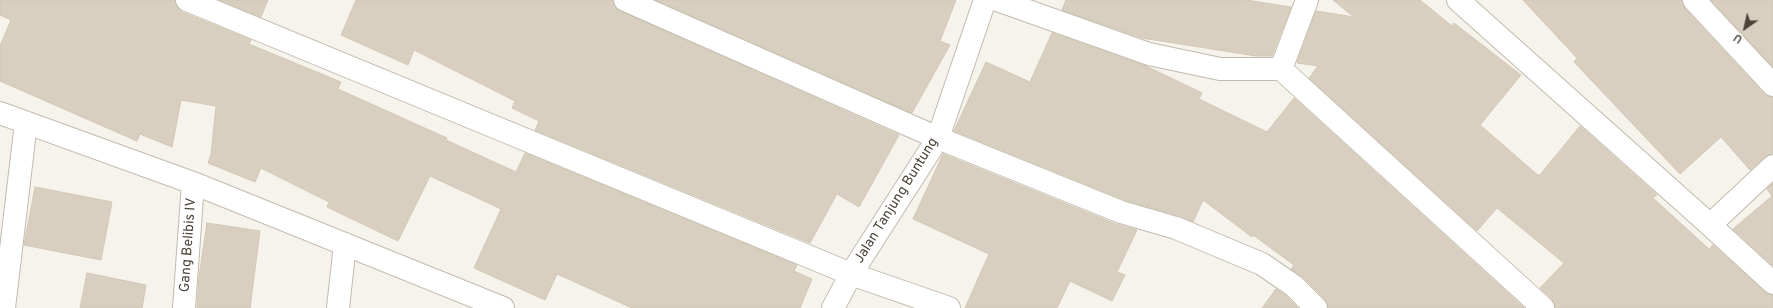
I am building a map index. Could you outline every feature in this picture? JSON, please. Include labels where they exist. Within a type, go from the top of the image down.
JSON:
[{"type":"street","points":[[187,0],[851,274],[949,308]]},
{"type":"street","points":[[625,0],[938,138],[1121,212],[1176,228],[1262,264],[1294,286],[1316,308]]},
{"type":"street","name":"Jalan Tanjung Buntung","points":[[833,308],[851,274],[938,138],[985,0]]},
{"type":"street","points":[[998,0],[1149,54],[1220,70],[1281,69],[1543,308]]},
{"type":"street","points":[[1281,69],[1307,0]]},
{"type":"street","points":[[1458,0],[1773,283]]},
{"type":"street","points":[[1694,0],[1773,84]]},
{"type":"street","points":[[0,113],[194,183],[345,244],[463,300],[503,308]]},
{"type":"street","points":[[4,308],[26,123]]},
{"type":"street","points":[[1710,225],[1773,166]]},
{"type":"street","name":"Gang Belibis IV","points":[[184,308],[194,183]]},
{"type":"street","points":[[338,308],[345,244]]},
{"type":"building","points":[[0,0],[175,0],[177,7],[182,12],[251,40],[249,44],[341,82],[338,89],[447,138],[446,140],[516,172],[525,153],[797,265],[794,271],[812,279],[800,308],[632,308],[557,274],[545,300],[474,268],[501,209],[430,176],[398,241],[327,207],[329,202],[261,168],[255,182],[208,163],[211,154],[216,106],[181,100],[172,147],[140,134],[137,141],[0,81],[0,46],[11,20],[0,15]]},
{"type":"building","points":[[220,0],[268,0],[261,17]]},
{"type":"building","points":[[356,0],[613,0],[615,7],[620,11],[899,135],[859,207],[837,194],[810,243],[535,130],[539,121],[512,108],[515,101],[414,50],[408,65],[341,35]]},
{"type":"building","points":[[656,0],[956,0],[940,41],[950,45],[912,113]]},
{"type":"building","points":[[1066,0],[1246,0],[1291,7],[1272,56],[1256,56],[1142,38],[1062,10]]},
{"type":"building","points":[[1333,0],[1420,0],[1452,26],[1454,23],[1521,75],[1480,125],[1539,176],[1580,126],[1657,195],[1653,198],[1709,249],[1713,245],[1765,292],[1773,295],[1773,308],[1555,308],[1552,299],[1540,288],[1564,263],[1497,208],[1477,231],[1309,78],[1318,66],[1297,63],[1316,11],[1354,17]]},
{"type":"building","points":[[1523,0],[1682,0],[1685,9],[1764,94],[1773,97],[1773,154],[1765,157],[1750,170],[1721,137],[1680,174],[1574,62],[1577,58]]},
{"type":"building","points":[[1711,0],[1773,0],[1773,67]]},
{"type":"building","points":[[1052,33],[1146,66],[1202,93],[1199,99],[1267,132],[1294,98],[1524,308],[1328,308],[1325,299],[1303,277],[1291,269],[1294,265],[1253,235],[1252,237],[1203,200],[1193,222],[1180,216],[1125,200],[954,131],[986,62],[1030,82]]},
{"type":"building","points":[[943,154],[1116,224],[1137,230],[1117,272],[1125,275],[1112,301],[1070,281],[1057,308],[965,308],[989,254],[913,219]]},
{"type":"building","points":[[1773,183],[1773,266],[1733,229],[1772,196],[1767,189]]},
{"type":"building","points":[[35,187],[112,202],[101,260],[24,245]]},
{"type":"building","points":[[207,223],[260,231],[250,308],[197,308],[199,277]]},
{"type":"building","points":[[87,273],[146,285],[142,308],[80,308]]},
{"type":"building","points":[[1276,289],[1286,296],[1298,308],[1262,308]]}]
